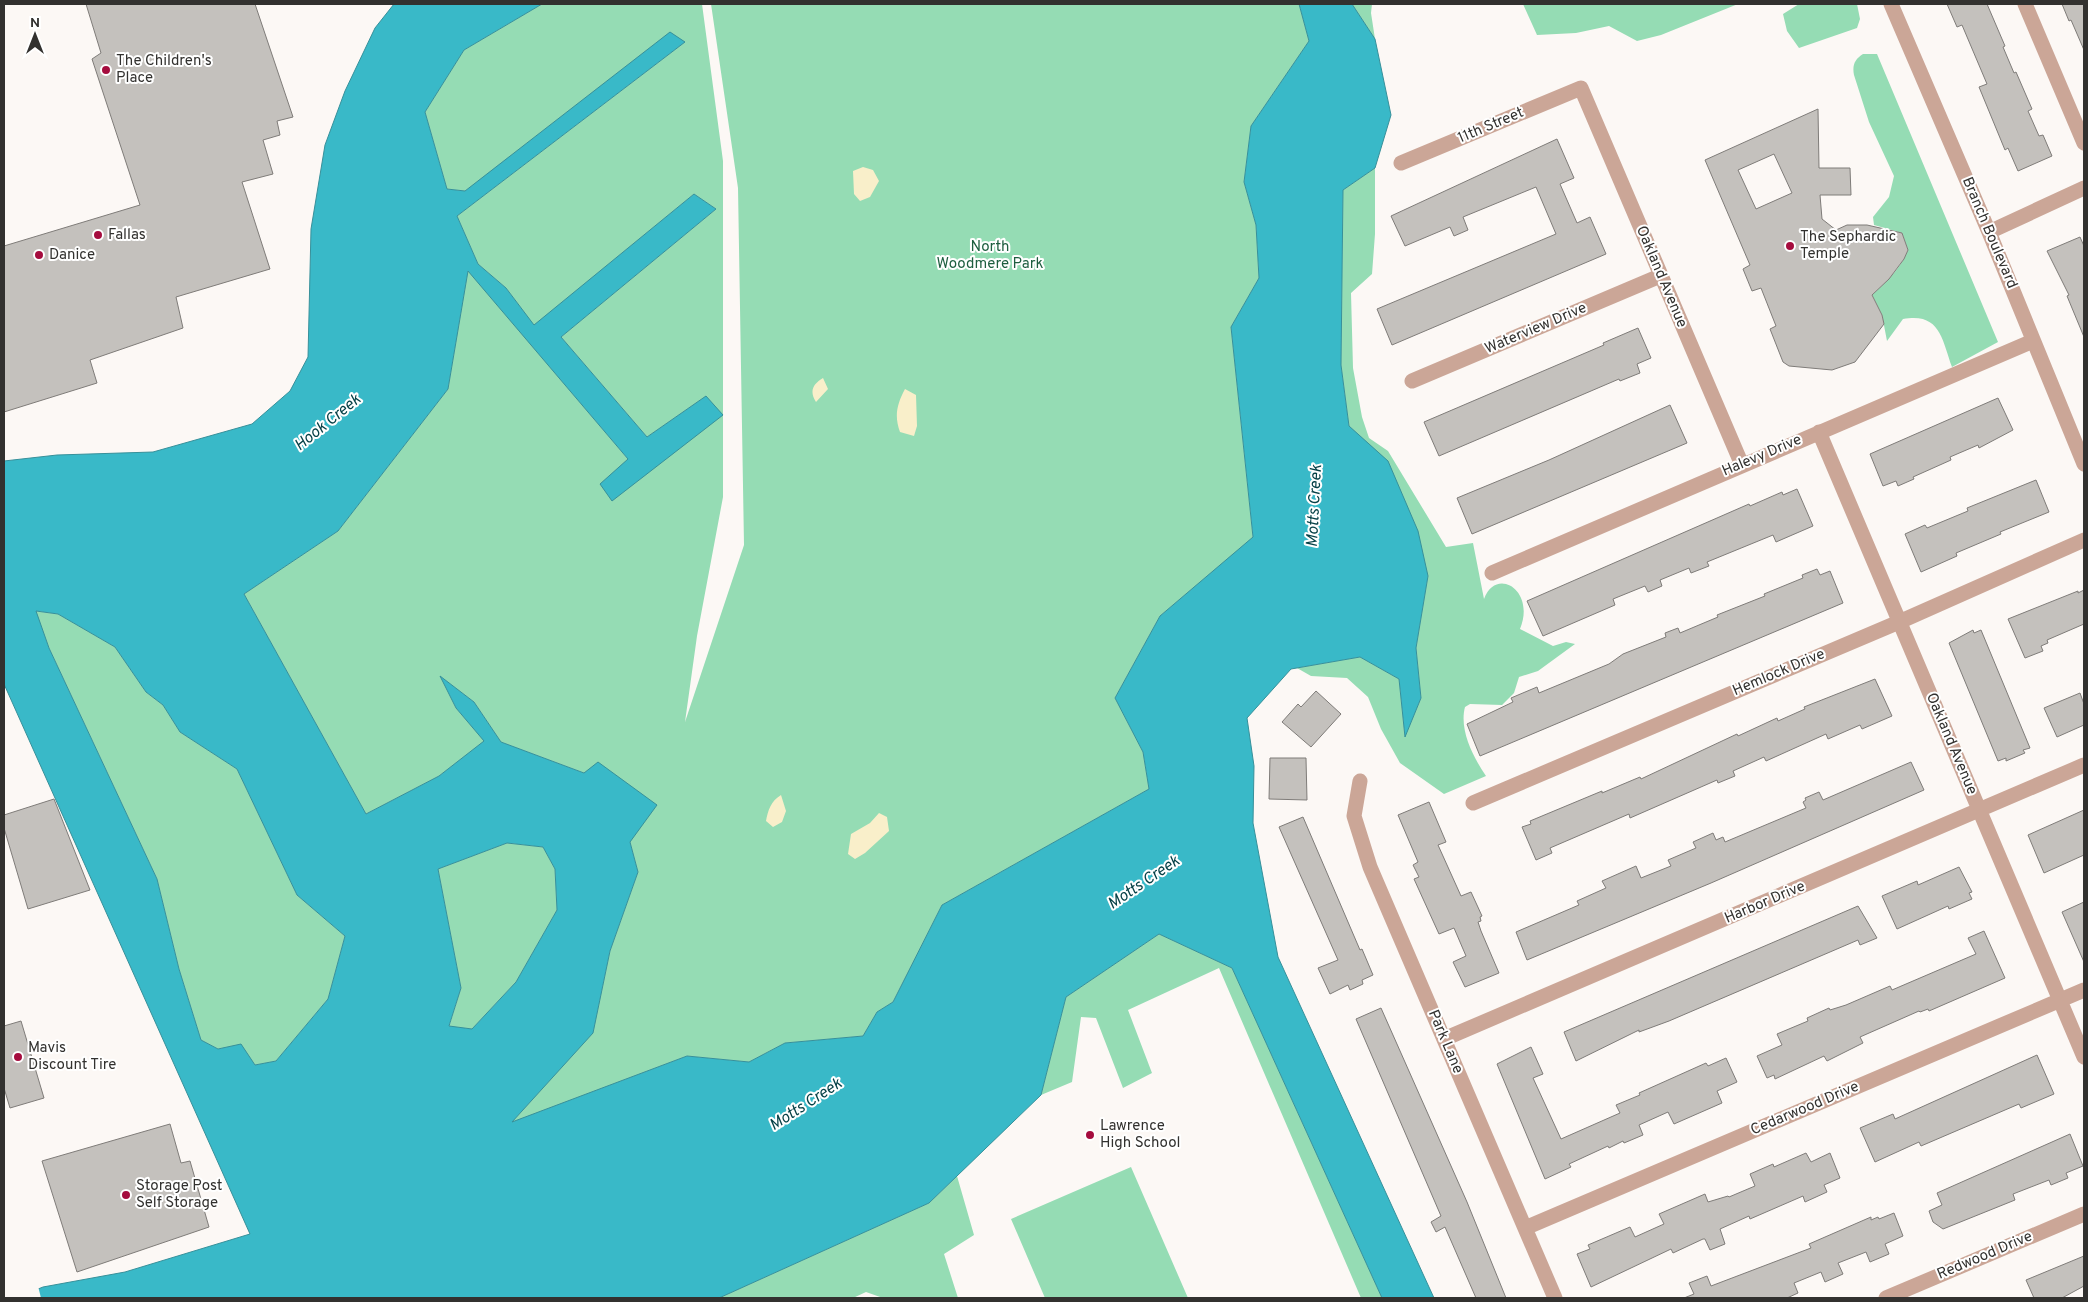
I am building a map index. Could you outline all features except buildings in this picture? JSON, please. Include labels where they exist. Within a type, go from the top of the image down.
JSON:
[{"type":"street","name":"Branch Boulevard","points":[[1891,4],[1989,232],[2084,464]]},
{"type":"street","points":[[2025,4],[2084,143]]},
{"type":"street","name":"11th Street","points":[[1401,164],[1581,88]]},
{"type":"street","name":"Oakland Avenue","points":[[1581,88],[1742,465]]},
{"type":"street","points":[[1989,232],[2084,188]]},
{"type":"street","name":"Waterview Drive","points":[[1412,381],[1660,276]]},
{"type":"street","name":"Halevy Drive","points":[[1492,573],[2033,341]]},
{"type":"street","name":"Oakland Avenue","points":[[1819,432],[2084,1057]]},
{"type":"street","name":"Hemlock Drive","points":[[1473,803],[1899,622],[2084,540]]},
{"type":"street","name":"Harbor Drive","points":[[1444,1039],[1979,812],[2084,765]]},
{"type":"street","name":"Park Lane","points":[[1360,781],[1354,816],[1370,867],[1555,1298]]},
{"type":"street","name":"Cedarwood Drive","points":[[1525,1228],[2084,990]]},
{"type":"street","name":"Redwood Drive","points":[[1886,1298],[2084,1214]]},
{"type":"green space","name":"North Woodmere Park","points":[[542,4],[702,4],[723,161],[723,497],[697,636],[685,722],[744,545],[738,188],[711,4],[1299,4],[1309,41],[1251,126],[1244,182],[1256,225],[1259,278],[1231,327],[1253,538],[1160,616],[1115,698],[1143,752],[1149,789],[942,905],[893,1002],[877,1012],[863,1036],[785,1043],[749,1062],[687,1056],[511,1123],[593,1032],[610,951],[638,872],[630,842],[584,773],[501,742],[474,702],[441,677],[456,708],[485,741],[439,776],[366,814],[244,594],[338,531],[448,389],[468,270],[628,459],[705,397],[647,437],[561,337],[716,209],[694,194],[534,326],[506,288],[478,264],[457,216],[685,42],[465,191],[447,189],[425,112],[464,50]]},
{"type":"green space","points":[[1352,4],[1372,4],[1371,13],[1375,39]]},
{"type":"green space","points":[[1523,4],[1738,4],[1661,35],[1637,41],[1609,26],[1576,33],[1537,35]]},
{"type":"green space","points":[[1799,4],[1857,4],[1860,19],[1857,28],[1799,48],[1787,31],[1783,14]]},
{"type":"green space","points":[[1863,54],[1877,54],[1998,342],[1952,367],[1938,330],[1925,320],[1915,318],[1903,319],[1887,341],[1882,315],[1872,295],[1897,269],[1908,250],[1902,233],[1874,225],[1873,217],[1889,197],[1894,176],[1869,122],[1854,75],[1853,68],[1855,63]]},
{"type":"green space","points":[[1375,168],[1375,234],[1372,274],[1351,293],[1353,368],[1362,417],[1369,438],[1388,451],[1446,547],[1473,543],[1484,599],[1490,589],[1497,584],[1505,584],[1512,587],[1519,594],[1523,603],[1524,615],[1520,629],[1553,646],[1566,642],[1575,644],[1538,671],[1519,677],[1514,693],[1502,705],[1470,704],[1465,707],[1464,725],[1468,743],[1486,776],[1444,794],[1400,763],[1381,729],[1368,697],[1347,678],[1311,676],[1297,668],[1360,657],[1399,679],[1405,736],[1421,698],[1416,648],[1428,576],[1349,426],[1341,365],[1343,190]]},
{"type":"green space","points":[[35,611],[58,614],[115,647],[146,692],[163,705],[180,732],[237,769],[297,895],[345,936],[328,999],[276,1061],[255,1065],[241,1045],[218,1049],[201,1040],[179,969],[157,879],[49,648]]},
{"type":"green space","points":[[507,843],[543,847],[555,869],[557,910],[516,982],[472,1029],[449,1027],[461,988],[438,869]]},
{"type":"green space","points":[[1159,934],[1232,968],[1382,1298],[1361,1298],[1219,968],[1128,1010],[1152,1073],[1123,1088],[1096,1018],[1081,1017],[1072,1082],[1041,1095],[1066,997]]},
{"type":"green space","points":[[1131,1167],[1188,1298],[1045,1298],[1011,1219]]},
{"type":"green space","points":[[957,1176],[974,1235],[944,1254],[958,1298],[883,1298],[866,1292],[853,1298],[719,1298],[929,1203]]},
{"type":"sand","points":[[863,167],[873,170],[879,181],[870,197],[860,201],[854,194],[853,171]]},
{"type":"sand","points":[[823,378],[828,389],[816,402],[813,388]]},
{"type":"sand","points":[[905,389],[916,395],[917,426],[914,436],[900,432],[897,421],[897,410]]},
{"type":"sand","points":[[781,795],[786,811],[782,822],[773,827],[766,821],[767,817],[772,803]]},
{"type":"sand","points":[[879,813],[887,817],[889,831],[865,853],[855,859],[848,854],[851,834],[870,823]]},
{"type":"water","points":[[394,4],[542,4],[464,50],[425,112],[447,189],[465,191],[670,32],[685,42],[457,216],[478,264],[506,288],[534,325],[694,194],[716,209],[561,337],[647,437],[706,396],[723,415],[612,501],[600,484],[628,459],[468,271],[448,389],[338,531],[244,594],[366,814],[439,776],[484,741],[456,708],[440,676],[474,702],[501,742],[584,773],[598,762],[657,805],[630,842],[638,872],[610,951],[593,1033],[512,1122],[687,1056],[749,1062],[785,1043],[863,1036],[877,1012],[893,1002],[942,905],[1149,789],[1143,752],[1115,698],[1160,616],[1253,537],[1231,327],[1259,278],[1256,225],[1244,182],[1251,126],[1309,41],[1299,4],[1352,4],[1375,39],[1391,115],[1375,168],[1343,190],[1341,365],[1349,426],[1388,461],[1418,531],[1428,576],[1416,648],[1421,698],[1405,737],[1399,679],[1360,657],[1291,669],[1247,718],[1254,766],[1253,823],[1278,957],[1434,1298],[1382,1298],[1232,968],[1159,934],[1066,997],[1041,1095],[929,1203],[719,1298],[16,1298],[43,1287],[125,1272],[250,1234],[4,684],[4,461],[57,455],[153,452],[252,424],[290,391],[308,357],[311,229],[325,145],[345,91],[375,28]],"holes":[[[36,611],[58,614],[115,647],[146,692],[163,705],[180,732],[237,769],[297,895],[345,936],[328,999],[276,1061],[255,1065],[241,1044],[218,1049],[201,1040],[179,969],[157,879],[49,648]],[[507,843],[543,847],[555,869],[557,910],[516,982],[472,1029],[449,1026],[461,988],[438,869]]]},
{"type":"pier","points":[[38,1286],[41,1298],[14,1298],[15,1296]]},
{"type":"place","name":"The Children's Place","points":[[106,70]]},
{"type":"place","name":"Fallas","points":[[98,235]]},
{"type":"place","name":"The Sephardic Temple","points":[[1790,246]]},
{"type":"place","name":"Danice","points":[[39,255]]},
{"type":"place","name":"Mavis Discount Tire","points":[[18,1057]]},
{"type":"place","name":"Lawrence High School","points":[[1090,1135]]},
{"type":"place","name":"Storage Post Self Storage","points":[[126,1195]]},
{"type":"water label","name":"Hook Creek","points":[[328,423]]},
{"type":"water label","name":"Motts Creek","points":[[1315,506]]},
{"type":"water label","name":"Motts Creek","points":[[1144,883]]},
{"type":"water label","name":"Motts Creek","points":[[806,1105]]}]
